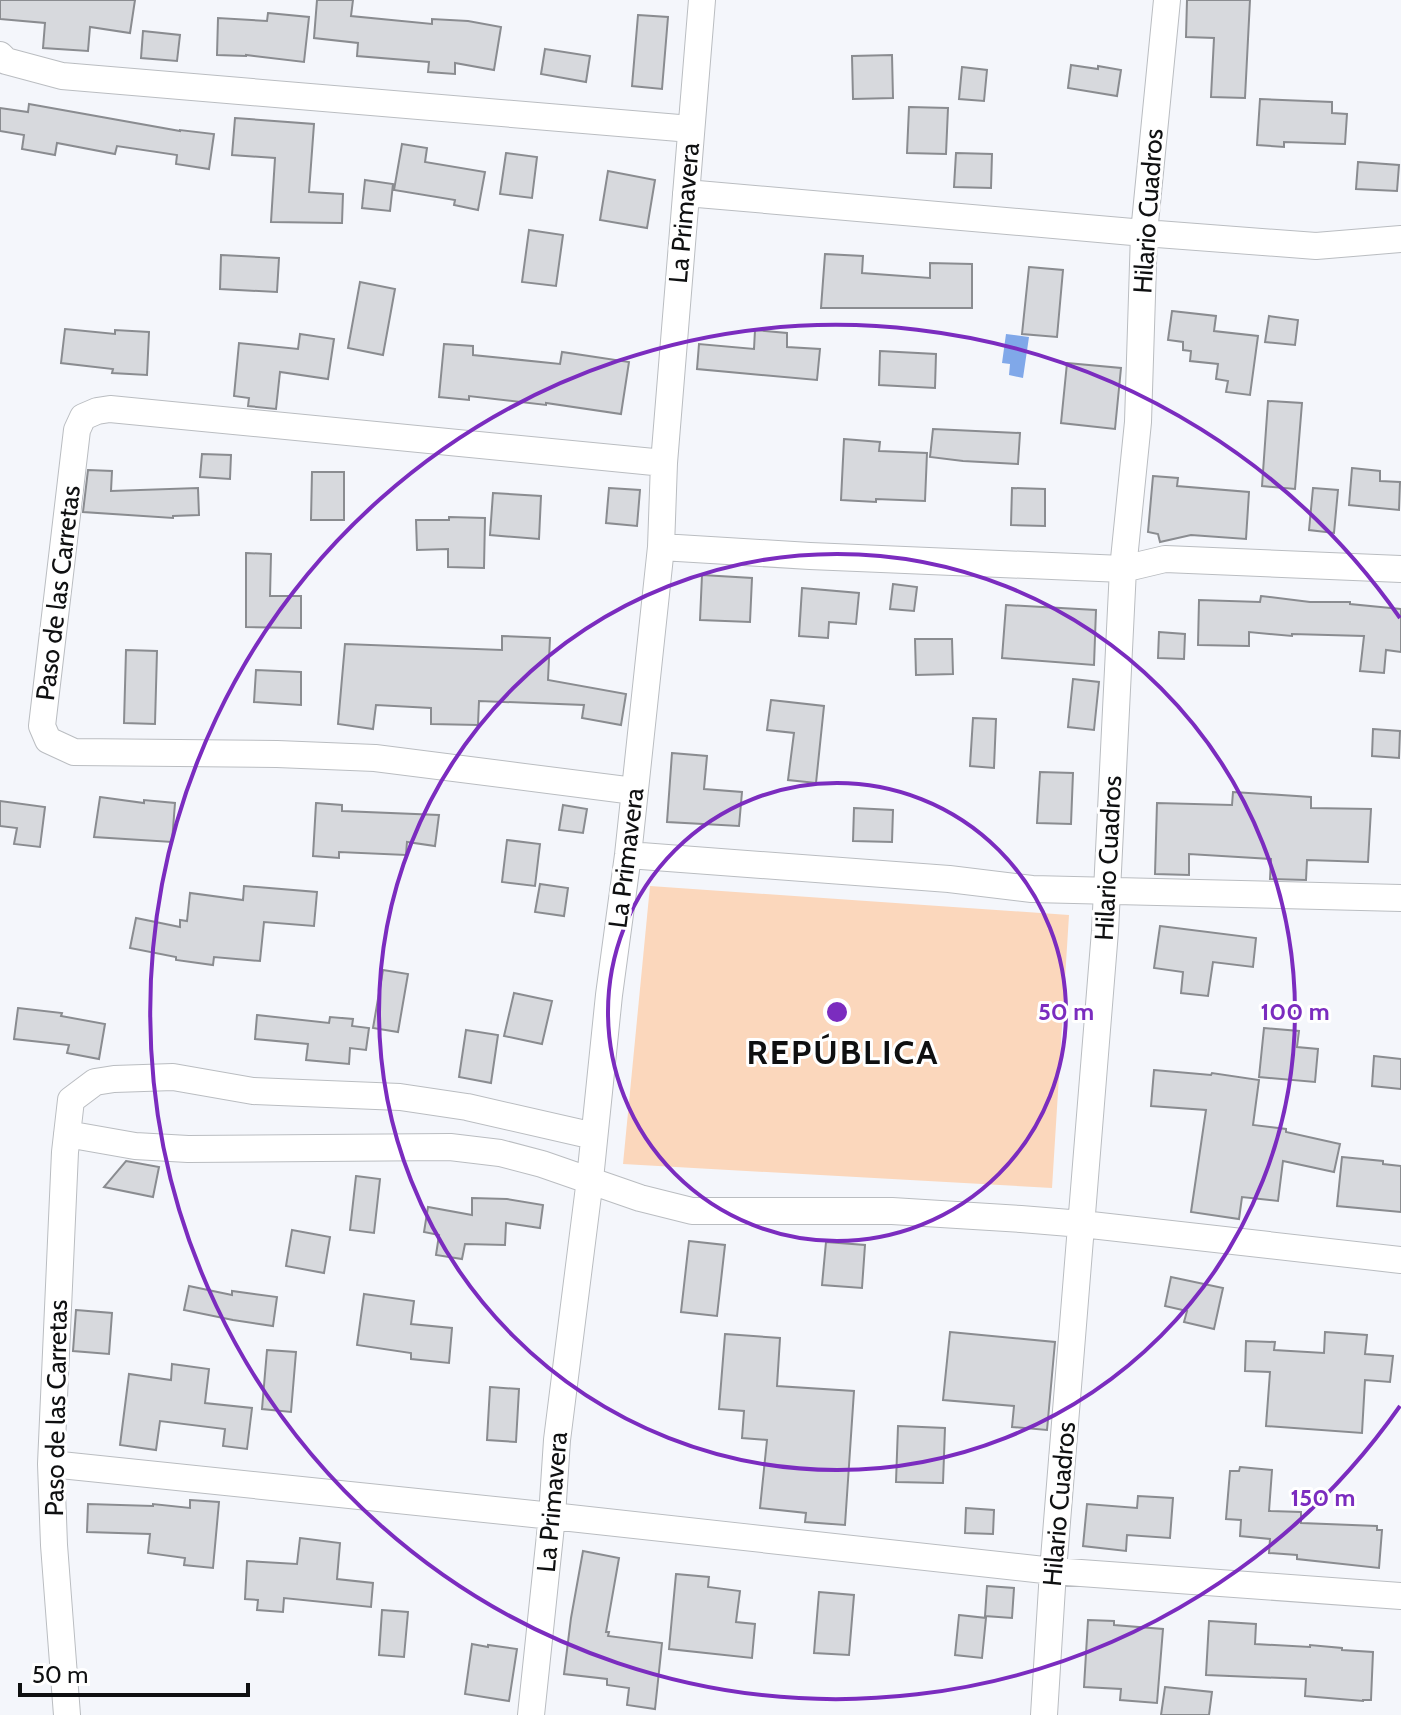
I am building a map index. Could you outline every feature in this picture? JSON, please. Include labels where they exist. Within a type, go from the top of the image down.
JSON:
[{"type":"street","name":"La Primavera","points":[[531,1715],[557,1440],[628,855],[661,547],[664,463],[702,0]]},
{"type":"street","name":"Hilario Cuadros","points":[[1044,1715],[1107,891],[1123,569],[1138,422],[1144,233],[1167,0]]},
{"type":"street","points":[[0,55],[6,61],[62,76],[691,129]]},
{"type":"street","points":[[686,193],[1316,246],[1401,239]]},
{"type":"street","name":"Paso de las Carretas","points":[[634,791],[375,758],[74,752],[48,740],[42,726],[77,430],[83,417],[97,411],[110,409],[664,463]]},
{"type":"street","points":[[661,547],[1123,569],[1165,559],[1401,569]]},
{"type":"street","points":[[628,855],[949,879],[1032,889],[1401,898]]},
{"type":"street","name":"Paso de las Carretas","points":[[67,1715],[51,1464],[71,1100],[95,1082],[173,1077],[253,1091],[400,1097],[467,1107],[594,1136]]},
{"type":"street","points":[[67,1134],[135,1146],[188,1149],[450,1147],[500,1153],[542,1164],[640,1198],[692,1211],[892,1211],[1082,1224],[1401,1260]]},
{"type":"street","points":[[51,1464],[1053,1571],[1401,1596]]},
{"type":"shaded area","points":[[650,886],[1069,915],[1052,1188],[623,1164]]},
{"type":"water","points":[[1006,334],[1029,337],[1023,378],[1009,375],[1010,364],[1002,363]]},
{"type":"building","points":[[0,0],[135,0],[130,33],[90,27],[88,51],[43,48],[45,23],[0,19]]},
{"type":"building","points":[[317,0],[353,0],[351,16],[432,24],[432,19],[468,21],[501,27],[494,70],[455,63],[455,74],[428,72],[429,62],[357,56],[358,43],[314,38]]},
{"type":"building","points":[[1187,0],[1250,0],[1245,98],[1211,97],[1214,38],[1186,37]]},
{"type":"building","points":[[268,13],[309,17],[304,62],[217,55],[218,18],[267,21]]},
{"type":"building","points":[[638,15],[668,17],[662,89],[632,86]]},
{"type":"building","points":[[143,31],[180,35],[177,61],[141,58]]},
{"type":"building","points":[[545,49],[590,56],[586,82],[541,74]]},
{"type":"building","points":[[892,55],[893,98],[853,99],[852,56]]},
{"type":"building","points":[[1071,65],[1121,70],[1117,96],[1068,88]]},
{"type":"building","points":[[962,67],[987,70],[984,101],[959,99]]},
{"type":"building","points":[[1260,99],[1332,102],[1332,113],[1347,114],[1345,144],[1284,142],[1284,147],[1257,145]]},
{"type":"building","points":[[29,104],[180,131],[214,134],[209,169],[176,164],[177,155],[117,146],[115,154],[57,143],[55,155],[22,149],[24,135],[0,131],[0,108],[28,112]]},
{"type":"building","points":[[909,107],[948,108],[946,154],[907,153]]},
{"type":"building","points":[[235,118],[314,124],[309,192],[343,194],[342,223],[271,222],[275,158],[232,155]]},
{"type":"building","points":[[402,144],[427,148],[425,162],[485,172],[478,210],[454,205],[455,200],[394,190]]},
{"type":"building","points":[[506,153],[537,157],[532,198],[500,194]]},
{"type":"building","points":[[956,153],[992,154],[991,188],[954,187]]},
{"type":"building","points":[[1358,162],[1399,165],[1397,191],[1356,189]]},
{"type":"building","points":[[608,171],[655,180],[647,228],[600,220]]},
{"type":"building","points":[[365,180],[393,184],[390,211],[362,208]]},
{"type":"building","points":[[529,230],[563,235],[556,286],[522,282]]},
{"type":"building","points":[[825,254],[863,256],[862,273],[930,278],[930,263],[972,264],[972,308],[821,308]]},
{"type":"building","points":[[221,255],[279,258],[277,292],[220,289]]},
{"type":"building","points":[[1029,267],[1063,270],[1057,337],[1022,334]]},
{"type":"building","points":[[360,282],[395,289],[383,355],[348,348]]},
{"type":"building","points":[[1172,311],[1216,316],[1214,331],[1258,336],[1250,395],[1226,392],[1228,381],[1216,379],[1218,364],[1190,361],[1191,351],[1183,350],[1183,342],[1168,340]]},
{"type":"building","points":[[1269,316],[1298,320],[1295,345],[1265,342]]},
{"type":"building","points":[[65,329],[115,334],[115,330],[149,332],[147,375],[112,373],[113,369],[61,363]]},
{"type":"building","points":[[755,330],[787,333],[787,347],[820,349],[817,380],[697,369],[699,344],[754,349]]},
{"type":"building","points":[[300,334],[334,339],[328,379],[280,372],[276,409],[248,406],[249,398],[234,396],[239,343],[298,349]]},
{"type":"building","points":[[444,344],[473,346],[473,355],[560,364],[562,352],[629,362],[621,414],[546,403],[469,396],[469,400],[439,397]]},
{"type":"building","points":[[880,351],[936,354],[935,388],[879,385]]},
{"type":"building","points":[[1067,363],[1121,368],[1115,429],[1061,423]]},
{"type":"building","points":[[1268,401],[1302,403],[1295,489],[1262,486]]},
{"type":"building","points":[[933,429],[1020,433],[1018,464],[930,457]]},
{"type":"building","points":[[844,439],[880,442],[879,451],[927,453],[925,501],[841,500]]},
{"type":"building","points":[[202,454],[231,455],[230,479],[200,477]]},
{"type":"building","points":[[1352,468],[1380,471],[1380,481],[1400,482],[1399,510],[1349,505]]},
{"type":"building","points":[[88,470],[112,471],[111,491],[198,488],[199,515],[173,518],[83,512]]},
{"type":"building","points":[[312,472],[344,472],[344,520],[311,520]]},
{"type":"building","points":[[1153,476],[1178,478],[1177,486],[1249,492],[1246,539],[1191,535],[1160,542],[1158,534],[1148,532]]},
{"type":"building","points":[[609,488],[640,490],[637,526],[606,523]]},
{"type":"building","points":[[1012,488],[1045,489],[1045,526],[1011,525]]},
{"type":"building","points":[[1313,488],[1338,490],[1334,533],[1309,530]]},
{"type":"building","points":[[493,493],[541,496],[539,539],[490,535]]},
{"type":"building","points":[[449,517],[485,518],[484,568],[448,567],[448,549],[417,550],[416,520],[449,520]]},
{"type":"building","points":[[246,553],[271,554],[270,596],[301,596],[301,628],[246,627]]},
{"type":"building","points":[[702,575],[752,578],[750,622],[700,620]]},
{"type":"building","points":[[893,584],[917,587],[914,611],[890,609]]},
{"type":"building","points":[[802,588],[859,593],[856,624],[829,622],[828,638],[799,636]]},
{"type":"building","points":[[1261,596],[1401,609],[1401,652],[1386,650],[1384,673],[1360,671],[1364,636],[1292,636],[1249,632],[1249,646],[1198,645],[1199,600],[1260,602]]},
{"type":"building","points":[[1006,605],[1096,610],[1094,665],[1002,658]]},
{"type":"building","points":[[1159,632],[1185,634],[1184,659],[1158,658]]},
{"type":"building","points":[[502,636],[550,638],[548,680],[626,694],[621,725],[582,718],[584,705],[479,701],[478,725],[431,724],[431,708],[376,705],[373,729],[338,724],[345,644],[502,650]]},
{"type":"building","points":[[915,639],[952,639],[953,674],[916,675]]},
{"type":"building","points":[[126,650],[157,651],[155,724],[124,723]]},
{"type":"building","points":[[256,670],[301,672],[301,705],[254,702]]},
{"type":"building","points":[[1073,679],[1099,682],[1094,730],[1068,727]]},
{"type":"building","points":[[771,700],[824,706],[816,783],[788,780],[794,733],[767,730]]},
{"type":"building","points":[[973,718],[996,719],[994,768],[970,766]]},
{"type":"building","points":[[1373,729],[1400,731],[1399,758],[1372,756]]},
{"type":"building","points":[[672,753],[707,756],[704,789],[742,792],[739,826],[667,822]]},
{"type":"building","points":[[1040,772],[1073,773],[1071,824],[1037,823]]},
{"type":"building","points":[[1233,792],[1311,797],[1311,808],[1371,809],[1368,862],[1307,860],[1306,880],[1270,879],[1271,859],[1189,854],[1189,875],[1155,874],[1157,803],[1232,805]]},
{"type":"building","points":[[100,797],[144,803],[144,800],[175,803],[172,842],[94,837]]},
{"type":"building","points":[[0,801],[45,807],[40,847],[14,844],[17,828],[0,826]]},
{"type":"building","points":[[316,803],[342,805],[342,811],[439,815],[435,846],[407,842],[406,855],[339,852],[339,858],[313,856]]},
{"type":"building","points":[[563,805],[587,809],[583,833],[559,830]]},
{"type":"building","points":[[854,808],[893,810],[892,842],[853,841]]},
{"type":"building","points":[[507,840],[540,844],[535,886],[502,882]]},
{"type":"building","points":[[540,884],[568,888],[564,916],[535,912]]},
{"type":"building","points":[[244,886],[317,892],[314,926],[264,922],[260,961],[214,957],[213,965],[176,960],[176,957],[130,948],[136,918],[180,927],[180,920],[187,921],[190,893],[243,900]]},
{"type":"building","points":[[1160,926],[1256,938],[1253,967],[1213,962],[1208,996],[1181,993],[1183,972],[1154,968]]},
{"type":"building","points":[[383,970],[408,974],[398,1032],[373,1028]]},
{"type":"building","points":[[514,993],[552,1001],[542,1044],[504,1036]]},
{"type":"building","points":[[18,1008],[62,1013],[61,1016],[105,1024],[99,1059],[67,1053],[69,1045],[14,1039]]},
{"type":"building","points":[[257,1015],[329,1023],[330,1017],[353,1019],[352,1026],[369,1028],[366,1050],[350,1048],[349,1064],[306,1060],[308,1044],[255,1039]]},
{"type":"building","points":[[1264,1028],[1299,1031],[1297,1047],[1318,1049],[1315,1082],[1259,1077]]},
{"type":"building","points":[[466,1030],[498,1035],[491,1083],[459,1077]]},
{"type":"building","points":[[1374,1056],[1401,1059],[1401,1089],[1372,1086]]},
{"type":"building","points":[[1154,1070],[1212,1073],[1259,1080],[1253,1125],[1286,1129],[1286,1132],[1340,1144],[1334,1172],[1283,1161],[1278,1201],[1242,1197],[1239,1219],[1191,1212],[1206,1110],[1151,1106]]},
{"type":"building","points":[[1342,1157],[1401,1166],[1401,1212],[1337,1206]]},
{"type":"building","points":[[126,1161],[159,1167],[153,1197],[104,1187]]},
{"type":"building","points":[[356,1176],[380,1179],[374,1233],[350,1230]]},
{"type":"building","points":[[472,1198],[507,1199],[543,1205],[540,1228],[506,1223],[505,1245],[465,1244],[462,1259],[436,1255],[439,1235],[424,1232],[428,1207],[472,1215]]},
{"type":"building","points":[[292,1230],[330,1237],[324,1273],[286,1266]]},
{"type":"building","points":[[689,1241],[725,1245],[717,1316],[681,1312]]},
{"type":"building","points":[[826,1242],[865,1245],[862,1288],[822,1285]]},
{"type":"building","points":[[1171,1277],[1223,1288],[1214,1329],[1184,1322],[1187,1311],[1165,1306]]},
{"type":"building","points":[[189,1286],[232,1295],[232,1291],[277,1297],[273,1326],[184,1310]]},
{"type":"building","points":[[364,1294],[414,1301],[411,1324],[452,1328],[449,1363],[411,1359],[411,1353],[357,1345]]},
{"type":"building","points":[[76,1310],[112,1313],[109,1354],[73,1351]]},
{"type":"building","points":[[950,1332],[1055,1342],[1047,1430],[1012,1427],[1014,1406],[943,1400]]},
{"type":"building","points":[[1325,1332],[1367,1335],[1365,1354],[1393,1356],[1390,1382],[1365,1380],[1362,1433],[1266,1426],[1270,1372],[1245,1371],[1246,1341],[1275,1342],[1274,1350],[1324,1353]]},
{"type":"building","points":[[725,1334],[780,1338],[777,1386],[854,1391],[845,1525],[805,1522],[806,1513],[760,1508],[767,1440],[742,1438],[744,1411],[719,1409]]},
{"type":"building","points":[[267,1350],[296,1352],[291,1412],[262,1409]]},
{"type":"building","points":[[172,1364],[209,1369],[205,1403],[252,1408],[247,1449],[223,1446],[225,1429],[160,1421],[156,1450],[120,1445],[129,1374],[171,1380]]},
{"type":"building","points":[[490,1387],[519,1389],[516,1442],[487,1440]]},
{"type":"building","points":[[898,1426],[945,1428],[943,1483],[896,1482]]},
{"type":"building","points":[[1240,1467],[1272,1470],[1269,1511],[1301,1512],[1301,1523],[1377,1526],[1377,1530],[1382,1530],[1379,1568],[1269,1553],[1270,1539],[1240,1536],[1241,1520],[1226,1519],[1230,1471],[1239,1471]]},
{"type":"building","points":[[1138,1496],[1173,1498],[1170,1538],[1127,1535],[1126,1551],[1083,1546],[1087,1504],[1137,1508]]},
{"type":"building","points":[[190,1500],[219,1502],[213,1568],[184,1565],[185,1558],[148,1553],[150,1534],[87,1532],[88,1504],[153,1504],[190,1508]]},
{"type":"building","points":[[966,1508],[994,1510],[993,1534],[965,1533]]},
{"type":"building","points":[[300,1538],[340,1543],[337,1579],[373,1583],[371,1607],[284,1598],[283,1612],[257,1610],[258,1600],[245,1599],[247,1561],[297,1564]]},
{"type":"building","points":[[583,1551],[619,1558],[606,1632],[609,1632],[608,1636],[662,1643],[655,1709],[627,1705],[629,1688],[607,1685],[607,1679],[564,1674]]},
{"type":"building","points":[[676,1574],[709,1577],[708,1587],[740,1591],[736,1622],[755,1624],[752,1658],[669,1649]]},
{"type":"building","points":[[987,1586],[1014,1588],[1012,1618],[985,1616]]},
{"type":"building","points":[[819,1592],[854,1595],[849,1655],[814,1653]]},
{"type":"building","points":[[382,1610],[408,1612],[404,1657],[379,1655]]},
{"type":"building","points":[[959,1615],[986,1618],[982,1658],[955,1655]]},
{"type":"building","points":[[1088,1620],[1163,1629],[1157,1703],[1120,1700],[1121,1689],[1084,1687]]},
{"type":"building","points":[[1209,1621],[1256,1624],[1255,1644],[1310,1645],[1373,1652],[1371,1700],[1305,1696],[1306,1679],[1206,1675]]},
{"type":"building","points":[[472,1644],[517,1649],[509,1701],[465,1694]]},
{"type":"building","points":[[1165,1687],[1212,1692],[1209,1715],[1161,1715]]},
{"type":"district","name":"REPÚBLICA","points":[[843,1052]]}]
